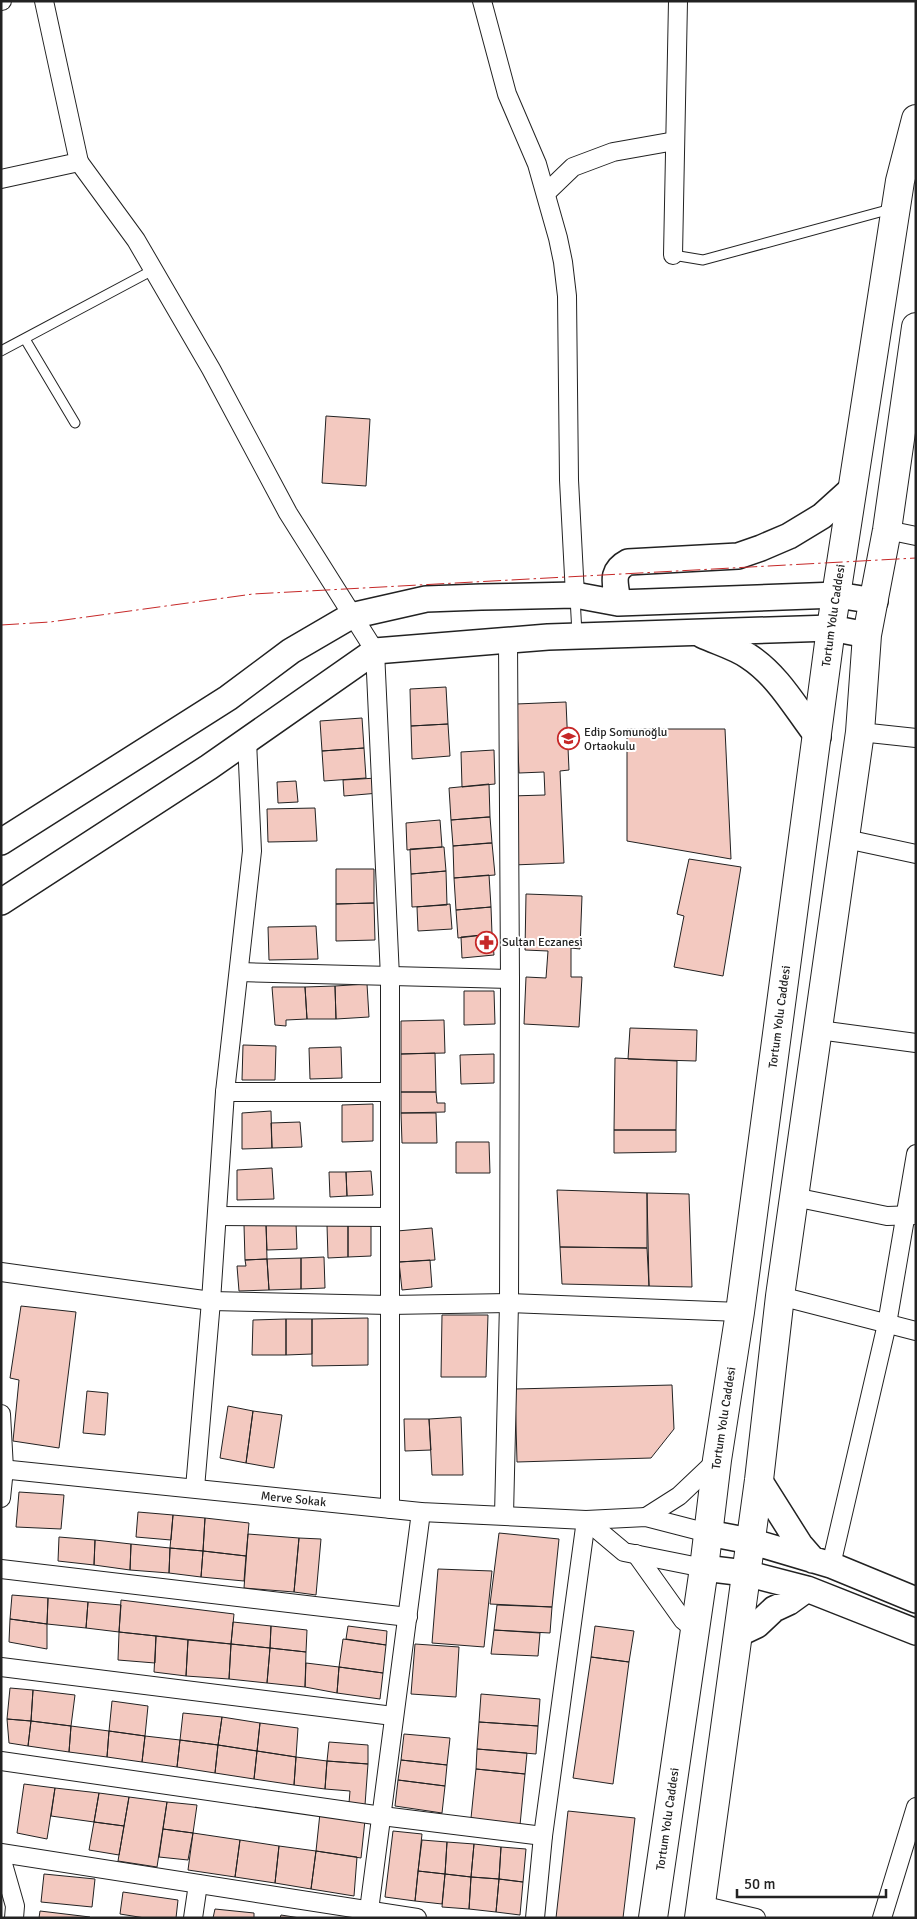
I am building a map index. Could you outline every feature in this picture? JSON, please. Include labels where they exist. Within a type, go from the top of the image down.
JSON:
[{"type":"highway","name":"Tortum Yolu Caddesi","points":[[653,1918],[704,1568],[717,1460],[740,1312],[818,738],[831,628],[900,181],[916,119]]},
{"type":"highway","points":[[700,1911],[759,1480],[780,1296],[846,839],[860,732],[867,635],[887,530],[916,327]]},
{"type":"main road","points":[[618,603],[615,574],[619,567],[628,562],[738,556],[789,536],[822,516],[853,488]]},
{"type":"main road","points":[[1,842],[228,698],[291,651],[351,616],[426,599],[575,595],[618,603],[837,595],[875,601]]},
{"type":"main road","points":[[1,902],[209,767],[375,651],[508,640],[696,632],[831,628],[867,635]]},
{"type":"main road","points":[[696,632],[748,655],[779,683],[818,738]]},
{"type":"main road","points":[[759,1480],[800,1545],[822,1563]]},
{"type":"main road","points":[[708,1533],[750,1541],[822,1563],[916,1600]]},
{"type":"main road","points":[[704,1568],[745,1573],[807,1589],[916,1632]]},
{"type":"main road","points":[[738,1634],[757,1625],[774,1609],[789,1602],[807,1589]]},
{"type":"street","points":[[44,1],[79,162],[136,240],[211,369],[288,513],[351,616],[375,651],[390,977],[390,1509]]},
{"type":"street","points":[[482,1],[507,94],[538,164],[563,262],[567,296],[569,480],[575,595]]},
{"type":"street","points":[[673,256],[678,1]]},
{"type":"street","points":[[546,193],[573,167],[613,152],[675,141]]},
{"type":"street","points":[[1,179],[79,162]]},
{"type":"street","points":[[887,530],[916,536]]},
{"type":"street","points":[[504,1515],[509,1303],[508,640]]},
{"type":"street","points":[[860,732],[916,738]]},
{"type":"street","points":[[195,1488],[211,1301],[225,1092],[252,851],[247,741]]},
{"type":"street","points":[[846,839],[916,854]]},
{"type":"street","points":[[239,972],[510,979]]},
{"type":"street","points":[[818,1030],[916,1043]]},
{"type":"street","points":[[225,1092],[390,1092]]},
{"type":"street","points":[[822,1563],[887,1324],[911,1215],[916,1154]]},
{"type":"street","points":[[794,1197],[886,1216],[911,1215]]},
{"type":"street","points":[[217,1216],[389,1217]]},
{"type":"street","points":[[1,1272],[211,1301],[389,1305],[509,1303],[740,1312]]},
{"type":"street","points":[[780,1296],[916,1331]]},
{"type":"street","points":[[1,1414],[1,1498]]},
{"type":"street","points":[[646,1517],[679,1496],[717,1460]]},
{"type":"street","name":"Merve Sokak","points":[[2,1469],[421,1512],[586,1520],[646,1517]]},
{"type":"street","points":[[368,1915],[421,1512]]},
{"type":"street","points":[[646,1517],[708,1533]]},
{"type":"street","points":[[586,1520],[624,1552],[704,1568]]},
{"type":"street","points":[[535,1918],[543,1836],[586,1520]]},
{"type":"street","points":[[636,1554],[684,1620],[694,1629]]},
{"type":"street","points":[[1,1569],[408,1616]]},
{"type":"street","points":[[1,1667],[393,1716]]},
{"type":"street","points":[[1,1761],[382,1816],[543,1836]]},
{"type":"street","points":[[882,1918],[916,1807]]},
{"type":"street","points":[[1,1853],[198,1884],[368,1915],[417,1918]]},
{"type":"street","points":[[1,1857],[15,1906],[14,1918]]},
{"type":"street","points":[[193,1918],[198,1884]]},
{"type":"street","points":[[700,1911],[756,1918]]},
{"type":"lane","points":[[673,256],[702,260],[896,208]]},
{"type":"lane","points":[[1,352],[153,270]]},
{"type":"lane","points":[[25,339],[75,423]]},
{"type":"lane","points":[[575,595],[577,636]]},
{"type":"building","points":[[326,416],[370,419],[366,486],[322,483]]},
{"type":"building","points":[[446,687],[448,724],[411,726],[410,689]]},
{"type":"building","points":[[566,702],[569,770],[560,771],[564,863],[513,865],[511,796],[545,795],[544,772],[519,773],[516,704]]},
{"type":"building","points":[[362,718],[364,748],[322,751],[320,721]]},
{"type":"building","points":[[448,724],[450,756],[412,759],[411,726]]},
{"type":"building","points":[[627,729],[725,729],[731,859],[627,841]]},
{"type":"building","points":[[364,748],[366,778],[324,781],[322,751]]},
{"type":"building","points":[[494,750],[495,784],[462,787],[461,752]]},
{"type":"building","points":[[377,778],[379,793],[344,796],[343,780]]},
{"type":"building","points":[[296,781],[298,802],[278,803],[277,782]]},
{"type":"building","points":[[489,784],[490,817],[451,820],[449,788]]},
{"type":"building","points":[[315,808],[317,841],[268,842],[267,809]]},
{"type":"building","points":[[490,817],[492,843],[453,846],[451,820]]},
{"type":"building","points":[[440,820],[442,847],[407,850],[406,823]]},
{"type":"building","points":[[492,843],[495,875],[454,878],[453,846]]},
{"type":"building","points":[[444,847],[446,871],[411,874],[410,849]]},
{"type":"building","points":[[689,859],[741,867],[723,976],[674,967],[684,916],[677,914]]},
{"type":"building","points":[[336,869],[374,869],[374,903],[336,904]]},
{"type":"building","points":[[446,871],[447,905],[412,907],[411,874]]},
{"type":"building","points":[[489,875],[491,907],[456,910],[454,878]]},
{"type":"building","points":[[526,894],[582,896],[580,949],[571,948],[571,977],[582,977],[579,1027],[524,1024],[526,977],[546,978],[548,951],[525,950]]},
{"type":"building","points":[[374,903],[375,940],[336,941],[336,904]]},
{"type":"building","points":[[450,904],[452,929],[418,931],[417,907]]},
{"type":"building","points":[[491,907],[492,934],[458,938],[456,910]]},
{"type":"building","points":[[316,926],[318,959],[269,960],[268,927]]},
{"type":"building","points":[[492,934],[494,955],[462,958],[461,937]]},
{"type":"building","points":[[367,984],[369,1017],[336,1019],[335,986]]},
{"type":"building","points":[[335,986],[336,1019],[307,1019],[305,987]]},
{"type":"building","points":[[272,987],[305,987],[307,1019],[286,1020],[286,1026],[275,1025]]},
{"type":"building","points":[[464,991],[494,991],[495,1024],[464,1025]]},
{"type":"building","points":[[444,1020],[445,1053],[401,1054],[401,1021]]},
{"type":"building","points":[[630,1028],[697,1030],[696,1061],[628,1059]]},
{"type":"building","points":[[243,1045],[276,1046],[275,1080],[242,1080]]},
{"type":"building","points":[[341,1047],[342,1078],[310,1079],[309,1048]]},
{"type":"building","points":[[435,1053],[436,1092],[401,1092],[401,1054]]},
{"type":"building","points":[[494,1054],[494,1083],[461,1084],[460,1055]]},
{"type":"building","points":[[615,1058],[677,1061],[676,1130],[614,1130]]},
{"type":"building","points":[[401,1092],[436,1092],[437,1103],[445,1103],[445,1112],[401,1113]]},
{"type":"building","points":[[373,1104],[373,1141],[342,1142],[342,1105]]},
{"type":"building","points":[[271,1111],[272,1148],[242,1149],[242,1113]]},
{"type":"building","points":[[401,1113],[436,1113],[437,1143],[402,1143]]},
{"type":"building","points":[[300,1122],[302,1147],[272,1148],[271,1123]]},
{"type":"building","points":[[614,1130],[676,1130],[676,1152],[614,1153]]},
{"type":"building","points":[[456,1142],[489,1142],[490,1173],[456,1173]]},
{"type":"building","points":[[272,1168],[274,1199],[237,1200],[237,1170]]},
{"type":"building","points":[[371,1171],[373,1195],[347,1196],[346,1172]]},
{"type":"building","points":[[329,1172],[346,1172],[347,1196],[330,1197]]},
{"type":"building","points":[[557,1190],[647,1193],[647,1248],[560,1247]]},
{"type":"building","points":[[647,1193],[689,1194],[692,1287],[649,1286]]},
{"type":"building","points":[[296,1223],[297,1249],[267,1250],[266,1224]]},
{"type":"building","points":[[266,1224],[267,1259],[245,1260],[244,1225]]},
{"type":"building","points":[[371,1224],[371,1256],[348,1257],[348,1225]]},
{"type":"building","points":[[327,1225],[348,1225],[348,1257],[328,1258]]},
{"type":"building","points":[[432,1228],[435,1260],[399,1262],[397,1231]]},
{"type":"building","points":[[560,1247],[647,1248],[649,1286],[562,1284]]},
{"type":"building","points":[[324,1257],[325,1288],[301,1289],[301,1258]]},
{"type":"building","points":[[301,1258],[301,1289],[269,1290],[267,1259]]},
{"type":"building","points":[[267,1259],[269,1290],[239,1291],[237,1266],[246,1266],[245,1260]]},
{"type":"building","points":[[430,1260],[432,1287],[402,1290],[399,1262]]},
{"type":"building","points":[[21,1306],[76,1312],[59,1448],[13,1441],[19,1380],[10,1378]]},
{"type":"building","points":[[442,1315],[488,1315],[486,1377],[441,1377]]},
{"type":"building","points":[[368,1318],[368,1365],[312,1366],[312,1319]]},
{"type":"building","points":[[286,1319],[312,1319],[312,1354],[286,1355]]},
{"type":"building","points":[[286,1319],[286,1355],[252,1355],[253,1320]]},
{"type":"building","points":[[672,1385],[674,1429],[651,1458],[517,1462],[515,1389]]},
{"type":"building","points":[[87,1391],[108,1393],[105,1435],[83,1433]]},
{"type":"building","points":[[228,1406],[253,1411],[246,1463],[220,1458]]},
{"type":"building","points":[[253,1411],[282,1415],[274,1468],[246,1463]]},
{"type":"building","points":[[461,1417],[463,1475],[432,1475],[429,1419]]},
{"type":"building","points":[[404,1419],[429,1419],[431,1450],[405,1451]]},
{"type":"building","points":[[19,1492],[64,1495],[61,1529],[16,1527]]},
{"type":"building","points":[[138,1512],[173,1515],[171,1540],[136,1537]]},
{"type":"building","points":[[173,1515],[205,1518],[203,1551],[170,1548]]},
{"type":"building","points":[[205,1518],[249,1523],[246,1556],[203,1551]]},
{"type":"building","points":[[499,1533],[559,1539],[552,1607],[490,1604]]},
{"type":"building","points":[[248,1534],[299,1538],[294,1592],[244,1588]]},
{"type":"building","points":[[59,1537],[95,1540],[94,1565],[58,1561]]},
{"type":"building","points":[[299,1538],[321,1539],[316,1595],[294,1592]]},
{"type":"building","points":[[95,1540],[131,1544],[130,1570],[94,1565]]},
{"type":"building","points":[[131,1544],[170,1548],[169,1573],[130,1570]]},
{"type":"building","points":[[170,1548],[203,1551],[201,1577],[169,1573]]},
{"type":"building","points":[[203,1551],[246,1556],[244,1581],[201,1577]]},
{"type":"building","points":[[438,1569],[492,1571],[484,1647],[432,1643]]},
{"type":"building","points":[[12,1595],[48,1598],[47,1624],[10,1619]]},
{"type":"building","points":[[48,1598],[88,1602],[86,1628],[47,1624]]},
{"type":"building","points":[[121,1600],[234,1614],[231,1644],[119,1632]]},
{"type":"building","points":[[88,1602],[121,1605],[119,1632],[86,1628]]},
{"type":"building","points":[[497,1605],[552,1607],[550,1633],[494,1630]]},
{"type":"building","points":[[10,1619],[47,1624],[47,1649],[9,1642]]},
{"type":"building","points":[[233,1622],[271,1626],[270,1648],[231,1644]]},
{"type":"building","points":[[271,1626],[307,1630],[306,1652],[270,1648]]},
{"type":"building","points":[[348,1626],[387,1631],[386,1645],[346,1639]]},
{"type":"building","points":[[595,1626],[634,1631],[629,1662],[591,1657]]},
{"type":"building","points":[[494,1630],[540,1633],[538,1656],[491,1654]]},
{"type":"building","points":[[119,1632],[156,1636],[155,1663],[118,1660]]},
{"type":"building","points":[[156,1636],[188,1640],[186,1676],[154,1672]]},
{"type":"building","points":[[343,1639],[386,1645],[383,1673],[339,1667]]},
{"type":"building","points":[[188,1640],[231,1644],[229,1679],[186,1676]]},
{"type":"building","points":[[231,1644],[270,1648],[267,1683],[229,1679]]},
{"type":"building","points":[[415,1644],[459,1647],[456,1697],[411,1694]]},
{"type":"building","points":[[270,1648],[306,1652],[305,1687],[267,1683]]},
{"type":"building","points":[[591,1657],[629,1662],[613,1784],[573,1778]]},
{"type":"building","points":[[306,1663],[339,1667],[337,1693],[305,1687]]},
{"type":"building","points":[[339,1667],[383,1673],[380,1699],[337,1693]]},
{"type":"building","points":[[10,1688],[33,1690],[31,1721],[7,1719]]},
{"type":"building","points":[[33,1690],[75,1695],[71,1726],[31,1721]]},
{"type":"building","points":[[481,1694],[540,1699],[538,1726],[479,1722]]},
{"type":"building","points":[[112,1701],[148,1706],[145,1736],[109,1731]]},
{"type":"building","points":[[183,1713],[222,1717],[218,1745],[180,1740]]},
{"type":"building","points":[[222,1717],[260,1723],[257,1751],[218,1745]]},
{"type":"building","points":[[7,1719],[31,1721],[28,1746],[9,1743]]},
{"type":"building","points":[[31,1721],[71,1726],[69,1752],[28,1746]]},
{"type":"building","points":[[479,1722],[538,1726],[536,1754],[477,1749]]},
{"type":"building","points":[[260,1723],[298,1728],[296,1757],[257,1751]]},
{"type":"building","points":[[71,1726],[109,1731],[107,1757],[69,1752]]},
{"type":"building","points":[[109,1731],[145,1736],[142,1762],[107,1757]]},
{"type":"building","points":[[404,1734],[450,1738],[447,1765],[401,1760]]},
{"type":"building","points":[[145,1736],[180,1740],[177,1767],[142,1762]]},
{"type":"building","points":[[180,1740],[218,1745],[215,1773],[177,1767]]},
{"type":"building","points":[[329,1742],[368,1745],[368,1764],[327,1761]]},
{"type":"building","points":[[218,1745],[257,1751],[254,1779],[215,1773]]},
{"type":"building","points":[[477,1749],[527,1753],[525,1774],[476,1769]]},
{"type":"building","points":[[257,1751],[296,1757],[294,1785],[254,1779]]},
{"type":"building","points":[[296,1757],[327,1761],[325,1789],[294,1785]]},
{"type":"building","points":[[401,1760],[447,1765],[445,1786],[398,1780]]},
{"type":"building","points":[[327,1761],[368,1764],[365,1805],[349,1803],[350,1791],[325,1789]]},
{"type":"building","points":[[476,1769],[525,1774],[520,1825],[471,1818]]},
{"type":"building","points":[[398,1780],[445,1786],[442,1813],[395,1806]]},
{"type":"building","points":[[24,1784],[55,1788],[47,1839],[17,1833]]},
{"type":"building","points":[[55,1788],[99,1793],[94,1822],[51,1816]]},
{"type":"building","points":[[99,1793],[129,1797],[124,1826],[94,1822]]},
{"type":"building","points":[[129,1797],[167,1802],[157,1867],[118,1861]]},
{"type":"building","points":[[167,1802],[197,1805],[193,1833],[163,1829]]},
{"type":"building","points":[[568,1811],[635,1818],[623,1918],[556,1918]]},
{"type":"building","points":[[320,1813],[365,1820],[361,1858],[316,1851]]},
{"type":"building","points":[[94,1822],[124,1826],[119,1855],[89,1850]]},
{"type":"building","points":[[163,1829],[193,1833],[188,1860],[159,1857]]},
{"type":"building","points":[[393,1831],[422,1834],[415,1901],[385,1897]]},
{"type":"building","points":[[193,1833],[240,1840],[235,1877],[188,1870]]},
{"type":"building","points":[[240,1840],[279,1846],[275,1883],[235,1877]]},
{"type":"building","points":[[422,1840],[447,1842],[445,1874],[418,1871]]},
{"type":"building","points":[[447,1842],[474,1844],[471,1877],[445,1874]]},
{"type":"building","points":[[474,1844],[501,1847],[499,1879],[471,1877]]},
{"type":"building","points":[[279,1846],[316,1851],[311,1889],[275,1883]]},
{"type":"building","points":[[501,1847],[526,1849],[523,1882],[499,1879]]},
{"type":"building","points":[[316,1851],[357,1857],[354,1896],[311,1889]]},
{"type":"building","points":[[418,1871],[445,1874],[442,1904],[415,1901]]},
{"type":"building","points":[[44,1874],[95,1879],[92,1907],[41,1902]]},
{"type":"building","points":[[445,1874],[471,1877],[469,1909],[442,1907]]},
{"type":"building","points":[[471,1877],[499,1879],[496,1912],[469,1909]]},
{"type":"building","points":[[499,1879],[523,1882],[520,1915],[496,1912]]},
{"type":"building","points":[[123,1892],[178,1900],[176,1918],[145,1918],[120,1914]]},
{"type":"building","points":[[215,1909],[254,1913],[254,1918],[213,1918]]},
{"type":"building","points":[[40,1911],[90,1917],[90,1918],[39,1918]]},
{"type":"building","points":[[281,1915],[300,1918],[280,1918]]},
{"type":"power","points":[[1,625],[50,622],[253,594],[916,558]]},
{"type":"place","name":"Edip Somunoğlu Ortaokulu","points":[[568,739]]},
{"type":"place","name":"Sultan Eczanesi","points":[[486,942]]}]
